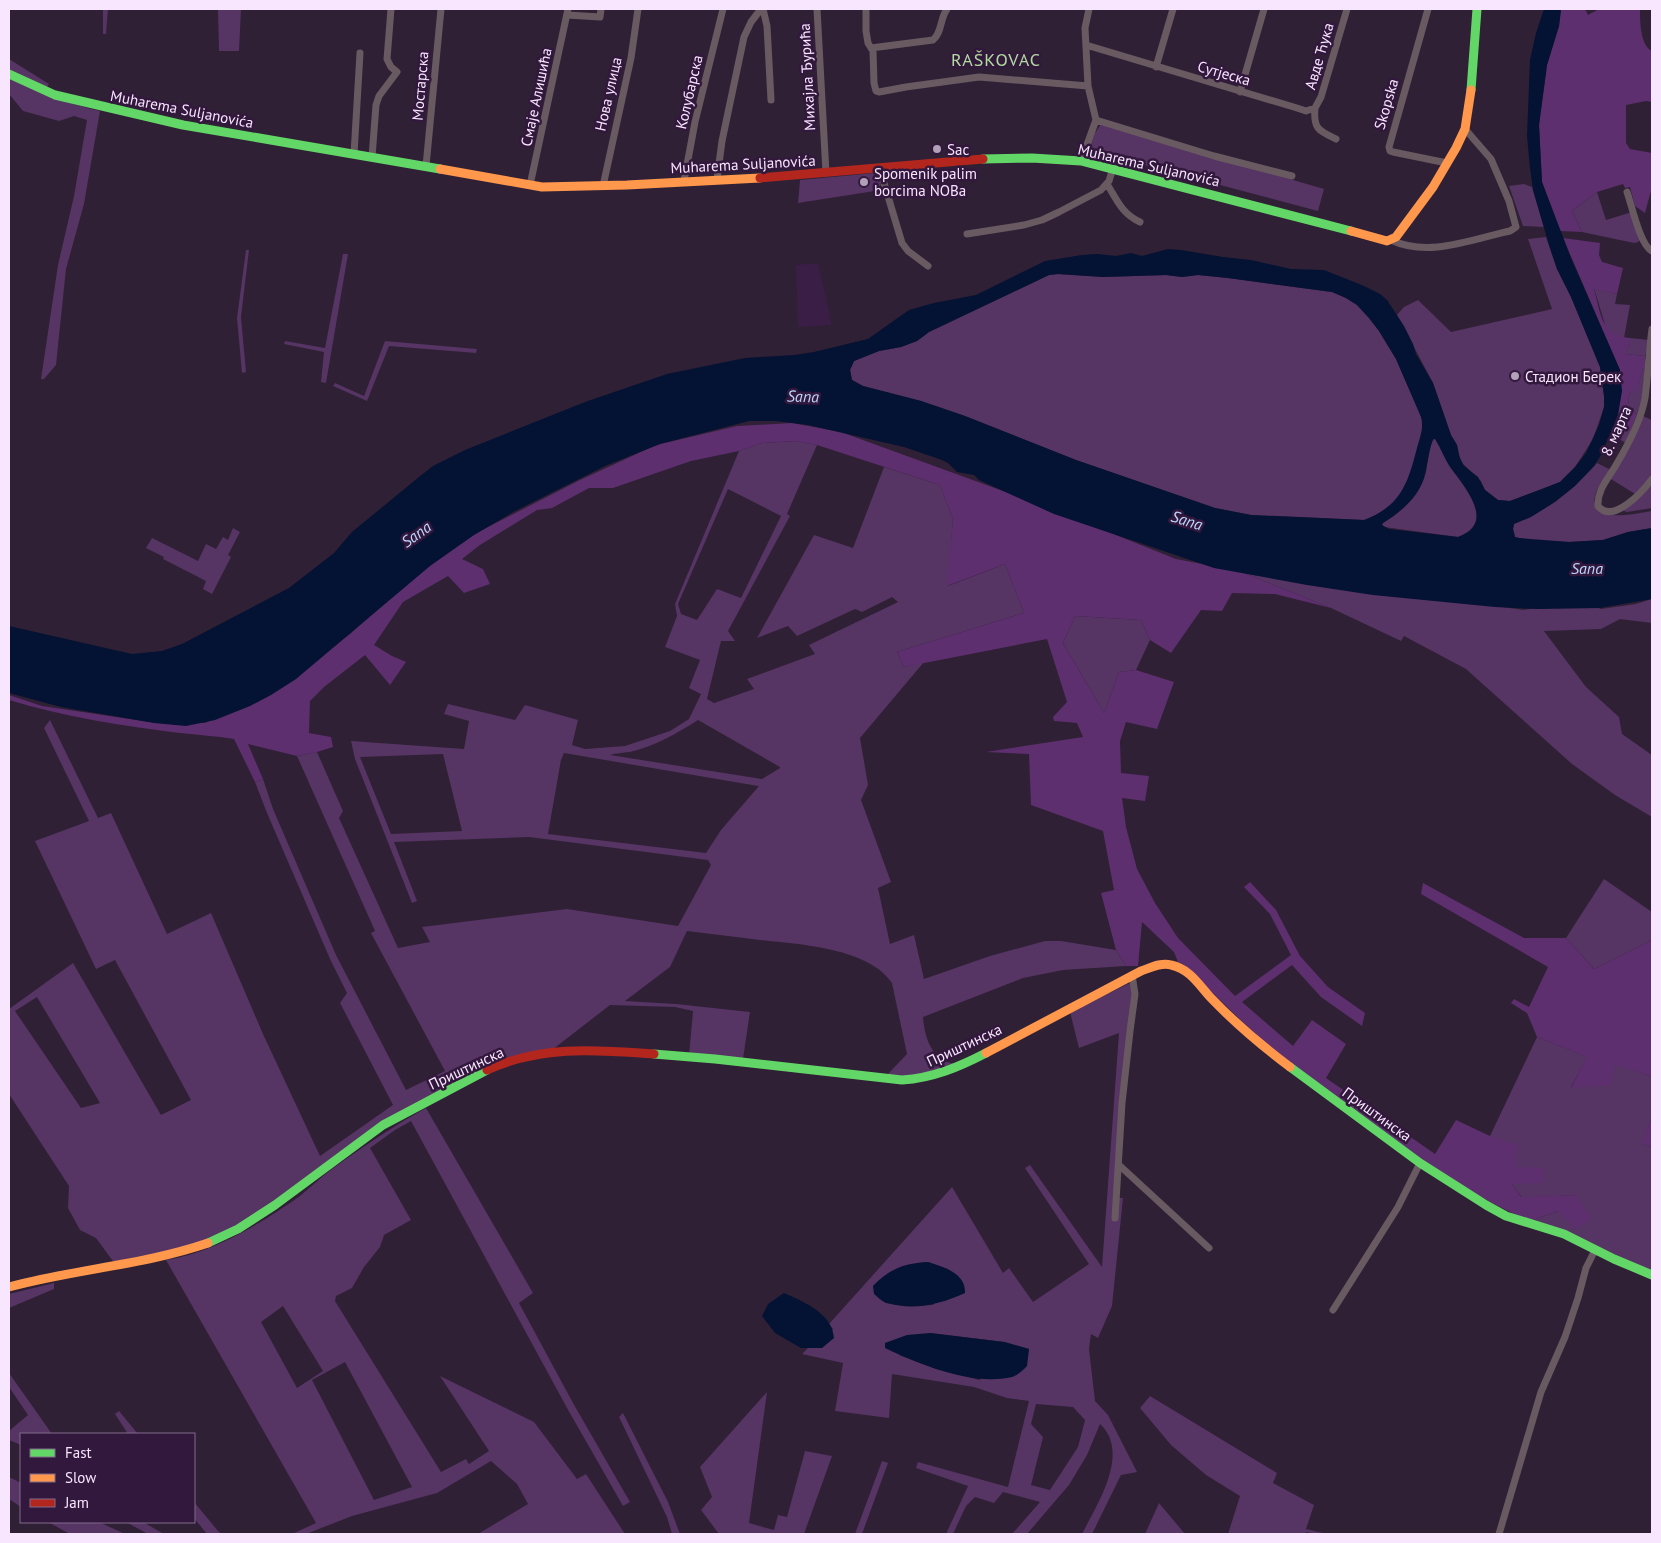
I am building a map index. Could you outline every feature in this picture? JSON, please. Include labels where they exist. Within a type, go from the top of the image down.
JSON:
[{"type":"street","points":[[372,157],[376,105],[379,96],[396,72],[390,67],[387,59],[391,9]]},
{"type":"street","name":"Мостарска","points":[[426,166],[441,9]]},
{"type":"street","name":"Смаје Алишића","points":[[530,185],[567,12],[600,17],[601,9]]},
{"type":"street","name":"Нова улица","points":[[603,186],[631,58],[638,9]]},
{"type":"street","name":"Колубарска","points":[[684,181],[695,122],[723,9]]},
{"type":"street","points":[[762,9],[767,26],[771,100]]},
{"type":"street","points":[[717,179],[722,141],[744,37],[751,22],[762,9]]},
{"type":"street","name":"Михајла Ђурића","points":[[817,9],[826,173]]},
{"type":"street","points":[[866,9],[866,31],[868,43],[874,57],[874,89],[876,91],[979,77],[1088,86]]},
{"type":"street","points":[[871,48],[926,42],[936,37],[947,9]]},
{"type":"street","points":[[1081,161],[1096,120],[1088,86],[1085,28],[1089,9]]},
{"type":"street","points":[[1156,67],[1173,9]]},
{"type":"street","points":[[1240,92],[1264,9]]},
{"type":"street","name":"Авде Ћука","points":[[1314,108],[1322,97],[1346,9]]},
{"type":"street","name":"Skopska","points":[[1428,9],[1389,147],[1393,152],[1447,163]]},
{"type":"street","points":[[1465,129],[1491,159],[1510,202],[1516,227],[1438,248],[1418,249],[1401,245],[1391,240],[1402,229],[1433,187],[1465,129],[1470,101],[1477,9]]},
{"type":"street","name":"Сутјеска","points":[[1086,45],[1306,111],[1314,108]]},
{"type":"street","points":[[354,154],[360,53]]},
{"type":"street","name":"Muharema Suljanovića","points":[[9,74],[55,95],[124,112],[231,134],[542,187],[603,186],[826,173],[982,159],[1032,158],[1081,161],[1207,192],[1378,240],[1391,240]]},
{"type":"street","points":[[1314,108],[1316,127],[1320,132],[1336,140]]},
{"type":"street","points":[[1096,120],[1214,156],[1292,176]]},
{"type":"street","points":[[881,168],[902,243],[908,251],[928,266]]},
{"type":"street","points":[[968,234],[1024,225],[1042,220],[1087,199],[1107,184],[1113,168]]},
{"type":"street","points":[[1107,184],[1118,205],[1126,214],[1140,222]]},
{"type":"street","points":[[1628,192],[1638,226],[1648,249],[1652,251]]},
{"type":"street","name":"8. марта","points":[[1652,329],[1645,394],[1636,427],[1616,466],[1602,487],[1598,498],[1598,506],[1603,511],[1614,512],[1626,505],[1652,479]]},
{"type":"street","points":[[1645,394],[1652,398]]},
{"type":"street","name":"Приштинска","points":[[9,1287],[42,1278],[130,1263],[185,1251],[211,1242],[238,1229],[359,1142],[415,1108],[499,1065],[525,1056],[585,1050],[639,1053],[724,1060],[902,1080],[918,1079],[951,1070],[974,1060],[1132,975],[1162,964],[1170,964],[1181,968],[1193,977],[1218,1005],[1270,1052],[1420,1163],[1459,1189],[1506,1216],[1564,1234],[1652,1275]]},
{"type":"street","points":[[1115,1218],[1115,1194],[1126,1067],[1136,994],[1132,975]]},
{"type":"street","points":[[1333,1310],[1398,1207],[1420,1163]]},
{"type":"street","points":[[1119,1165],[1209,1248]]},
{"type":"street","points":[[1499,1534],[1541,1392],[1565,1337],[1586,1268],[1595,1250]]},
{"type":"shaded area","points":[[103,9],[108,9],[106,34],[103,34]]},
{"type":"shaded area","points":[[218,9],[241,9],[239,51],[219,51]]},
{"type":"shaded area","points":[[1561,9],[1585,9],[1588,15],[1599,9],[1640,9],[1643,38],[1645,44],[1652,51],[1652,102],[1646,101],[1626,105],[1626,143],[1630,149],[1652,153],[1652,187],[1645,213],[1635,206],[1630,187],[1625,188],[1623,184],[1597,192],[1572,211],[1582,232],[1560,231],[1542,182],[1539,125],[1547,65],[1559,26]]},
{"type":"shaded area","points":[[9,59],[49,84],[47,87],[9,70]]},
{"type":"shaded area","points":[[9,78],[53,97],[100,111],[84,204],[66,269],[56,365],[44,379],[41,379],[58,265],[74,196],[87,120],[74,116],[59,121],[23,111],[9,94]]},
{"type":"shaded area","points":[[1101,124],[1324,189],[1318,211],[1088,150],[1093,136]]},
{"type":"shaded area","points":[[875,173],[879,176],[881,190],[798,203],[800,180]]},
{"type":"shaded area","points":[[1524,184],[1532,187],[1544,227],[1523,226],[1509,186]]},
{"type":"shaded area","points":[[1597,192],[1606,220],[1632,212],[1641,239],[1638,242],[1634,243],[1582,232],[1572,211]]},
{"type":"shaded area","points":[[1546,237],[1557,269],[1571,297],[1600,367],[1604,407],[1593,439],[1575,467],[1560,482],[1510,501],[1498,500],[1485,490],[1481,481],[1461,462],[1457,445],[1451,435],[1433,383],[1397,315],[1404,307],[1418,300],[1451,332],[1552,309],[1528,239]]},
{"type":"shaded area","points":[[1563,238],[1600,243],[1599,255],[1602,262],[1623,268],[1617,294],[1594,289],[1603,321],[1607,328],[1620,336],[1630,338],[1630,344],[1625,354],[1645,356],[1645,367],[1636,391],[1630,391],[1628,400],[1630,410],[1637,414],[1631,430],[1615,423],[1618,415],[1620,370]]},
{"type":"shaded area","points":[[246,250],[249,250],[241,317],[246,372],[242,373],[237,318]]},
{"type":"shaded area","points":[[343,254],[348,254],[326,383],[321,382],[324,352],[284,344],[285,341],[325,348]]},
{"type":"shaded area","points":[[818,263],[832,325],[798,327],[796,265]]},
{"type":"shaded area","points":[[1049,275],[1103,277],[1166,275],[1182,277],[1198,275],[1332,292],[1346,298],[1357,305],[1379,331],[1396,359],[1424,423],[1419,476],[1382,515],[1364,520],[1251,515],[1215,508],[1076,460],[965,416],[921,401],[863,386],[852,380],[850,370],[854,361],[879,351],[901,347],[917,341],[929,332]]},
{"type":"shaded area","points":[[1594,288],[1617,294],[1615,304],[1630,305],[1624,338],[1613,335],[1606,328]]},
{"type":"shaded area","points":[[1630,338],[1649,340],[1645,356],[1624,354],[1630,344]]},
{"type":"shaded area","points":[[385,341],[477,349],[476,353],[389,346],[367,401],[333,386],[335,383],[364,396]]},
{"type":"shaded area","points":[[1645,367],[1642,400],[1637,414],[1630,410],[1628,400],[1630,391],[1638,384]]},
{"type":"shaded area","points":[[1643,416],[1652,420],[1652,475],[1635,494],[1611,479]]},
{"type":"shaded area","points":[[792,423],[841,432],[1033,502],[1176,559],[1239,571],[1331,608],[1275,594],[1232,593],[1222,611],[1201,610],[1171,653],[1150,640],[1141,620],[1075,616],[1063,643],[1104,713],[1119,672],[1136,670],[1174,682],[1157,729],[1126,722],[1120,741],[1121,773],[1149,776],[1145,801],[1122,798],[1126,827],[1137,869],[1155,903],[1178,938],[1235,996],[1291,955],[1270,914],[1244,887],[1250,882],[1276,910],[1300,956],[1328,987],[1365,1013],[1362,1026],[1321,997],[1292,965],[1242,1002],[1293,1046],[1312,1020],[1346,1044],[1326,1078],[1435,1154],[1456,1120],[1490,1136],[1517,1145],[1516,1167],[1543,1168],[1543,1183],[1512,1184],[1521,1197],[1576,1195],[1591,1219],[1576,1229],[1558,1211],[1530,1221],[1491,1203],[1436,1170],[1320,1087],[1283,1058],[1183,964],[1178,962],[1174,952],[1142,922],[1138,966],[1126,966],[1116,950],[1101,893],[1114,890],[1103,831],[1031,805],[1029,754],[986,752],[1083,737],[1077,723],[1054,721],[1053,717],[1067,702],[1047,639],[904,667],[897,652],[1024,613],[1005,564],[947,586],[953,519],[940,485],[817,445],[795,441],[762,443],[739,451],[691,461],[613,488],[589,488],[552,508],[537,510],[480,545],[462,559],[483,569],[490,584],[464,593],[448,576],[403,602],[374,645],[406,662],[390,685],[365,655],[324,687],[310,701],[309,733],[331,737],[333,747],[297,756],[248,744],[263,779],[255,782],[234,739],[94,720],[9,700],[9,695],[42,706],[150,722],[205,723],[251,703],[301,672],[350,634],[437,556],[484,529],[580,480],[656,445],[737,426]]},
{"type":"shaded area","points":[[1615,423],[1631,430],[1626,443],[1610,434]]},
{"type":"shaded area","points":[[1435,438],[1448,463],[1474,504],[1475,523],[1470,531],[1458,537],[1384,527],[1383,523],[1404,508],[1420,488],[1426,472],[1431,445]]},
{"type":"shaded area","points":[[795,441],[817,445],[787,514],[790,516],[728,631],[735,641],[721,641],[707,699],[714,703],[754,689],[747,679],[815,654],[809,645],[898,602],[892,597],[862,612],[855,609],[797,636],[788,626],[757,638],[814,535],[853,548],[884,467],[940,485],[953,519],[948,586],[1005,564],[1024,613],[897,652],[904,667],[924,662],[860,738],[868,785],[861,800],[891,882],[878,888],[890,944],[914,935],[924,979],[990,956],[1045,941],[1061,941],[1116,950],[1126,966],[1063,970],[1023,978],[923,1017],[926,1035],[934,1052],[945,1061],[959,1065],[928,1077],[886,1076],[907,1054],[892,983],[881,971],[867,962],[850,955],[813,946],[687,931],[670,967],[625,1001],[750,1012],[743,1059],[689,1056],[693,1011],[675,1007],[610,1005],[552,1050],[538,1052],[404,1111],[298,1186],[216,1239],[115,1264],[96,1238],[80,1230],[68,1208],[69,1186],[9,1094],[9,1009],[73,963],[161,1115],[191,1100],[115,960],[96,969],[35,841],[89,821],[44,728],[50,720],[98,818],[111,813],[167,934],[211,913],[263,1034],[320,1156],[393,1105],[340,1003],[347,993],[330,959],[255,782],[263,779],[273,809],[336,955],[406,1090],[445,1071],[371,933],[375,931],[297,756],[317,752],[343,811],[339,818],[398,948],[430,942],[422,927],[567,909],[678,926],[711,865],[708,860],[529,837],[394,842],[417,901],[412,903],[355,759],[351,741],[464,749],[469,721],[444,714],[448,704],[515,720],[525,705],[578,720],[572,745],[585,749],[625,746],[670,731],[689,719],[701,694],[689,688],[700,660],[665,647],[677,616],[675,604],[739,451],[762,443]],"holes":[[[728,489],[781,516],[741,598],[717,589],[697,620],[681,614],[678,604]],[[698,720],[780,768],[762,779],[610,755],[630,752],[665,739]],[[564,753],[759,786],[721,830],[706,853],[548,834],[561,760]],[[443,754],[462,831],[391,834],[360,757]],[[37,997],[100,1103],[81,1108],[15,1011]]]},
{"type":"shaded area","points":[[1597,463],[1611,470],[1596,492],[1595,503],[1597,509],[1602,514],[1615,515],[1652,511],[1652,528],[1628,532],[1603,540],[1569,542],[1526,540],[1515,537],[1514,524],[1537,513],[1559,498],[1579,482]]},
{"type":"shaded area","points":[[1650,486],[1652,487],[1652,508],[1624,511],[1624,509]]},
{"type":"shaded area","points":[[233,528],[240,532],[228,555],[231,557],[212,594],[203,589],[206,581],[146,548],[152,538],[198,561],[206,544],[216,549],[223,537],[228,540]]},
{"type":"shaded area","points":[[1239,571],[1524,610],[1578,599],[1601,609],[1636,604],[1652,599],[1652,623],[1620,619],[1601,629],[1544,631],[1586,687],[1619,717],[1622,734],[1652,755],[1652,817],[1615,795],[1572,764],[1466,669],[1404,636],[1401,641],[1331,608]]},
{"type":"shaded area","points":[[1075,616],[1141,620],[1150,640],[1136,670],[1119,672],[1104,713],[1063,643]]},
{"type":"shaded area","points":[[1604,879],[1652,912],[1652,940],[1594,969],[1566,938]]},
{"type":"shaded area","points":[[1423,883],[1524,938],[1566,938],[1594,969],[1652,940],[1652,1076],[1615,1065],[1610,1085],[1571,1088],[1587,1057],[1537,1037],[1527,1013],[1511,1003],[1514,999],[1529,1007],[1548,967],[1421,894]]},
{"type":"shaded area","points":[[1130,983],[1133,985],[1114,1198],[1123,1198],[1112,1306],[1098,1338],[1091,1334],[1089,1349],[1095,1401],[1108,1415],[1137,1472],[1121,1475],[1092,1534],[1082,1534],[1102,1494],[1112,1464],[1112,1449],[1109,1436],[1100,1424],[1087,1455],[1069,1485],[1027,1534],[1012,1534],[1040,1502],[1003,1492],[994,1503],[975,1497],[966,1506],[953,1534],[946,1534],[968,1486],[916,1468],[918,1462],[1008,1487],[1029,1401],[1007,1398],[974,1387],[892,1374],[889,1418],[835,1411],[843,1363],[802,1354],[808,1348],[822,1348],[833,1329],[829,1324],[952,1187],[1003,1273],[1009,1268],[1033,1302],[1089,1264],[1025,1168],[1030,1165],[1102,1267],[1119,1033],[1079,1048],[1070,1012]],"holes":[[[928,1262],[948,1269],[958,1276],[933,1305],[907,1306],[885,1303]],[[930,1333],[1005,1342],[1029,1349],[979,1380],[937,1369],[899,1355]],[[1036,1404],[1073,1407],[1085,1420],[1078,1447],[1050,1490],[1031,1485],[1043,1437],[1031,1424]]]},
{"type":"shaded area","points":[[1537,1037],[1588,1057],[1571,1087],[1615,1064],[1652,1076],[1652,1116],[1643,1144],[1652,1147],[1652,1271],[1562,1231],[1530,1221],[1558,1211],[1576,1195],[1522,1198],[1512,1184],[1516,1167],[1490,1136]]},
{"type":"shaded area","points":[[426,1108],[533,1293],[519,1303],[573,1403],[630,1502],[623,1506],[567,1408],[411,1121],[370,1148],[411,1220],[384,1235],[380,1247],[364,1267],[352,1288],[336,1296],[335,1301],[441,1472],[466,1459],[469,1464],[489,1451],[440,1376],[534,1422],[577,1479],[586,1474],[625,1534],[478,1534],[528,1504],[517,1484],[491,1461],[437,1493],[352,1516],[306,1534],[292,1534],[316,1523],[166,1260],[202,1251],[219,1244],[269,1217],[300,1196],[328,1172],[355,1153],[390,1129]],"holes":[[[283,1306],[323,1371],[297,1388],[261,1322]],[[345,1362],[412,1487],[374,1500],[312,1380]]]},
{"type":"shaded area","points":[[1652,1116],[1652,1147],[1642,1144]]},
{"type":"shaded area","points":[[54,1283],[54,1289],[9,1308],[9,1294]]},
{"type":"shaded area","points":[[9,1373],[51,1433],[20,1433],[20,1445],[9,1440],[9,1431],[28,1415],[9,1387]]},
{"type":"shaded area","points":[[767,1392],[749,1523],[774,1530],[778,1515],[787,1517],[805,1451],[832,1456],[804,1534],[719,1534],[701,1510],[712,1497],[700,1467]]},
{"type":"shaded area","points":[[1150,1396],[1277,1473],[1273,1483],[1314,1505],[1306,1529],[1327,1534],[1306,1532],[1305,1534],[1228,1534],[1240,1496],[1206,1475],[1171,1445],[1140,1408]]},
{"type":"shaded area","points":[[119,1411],[137,1433],[127,1433],[115,1414]]},
{"type":"shaded area","points":[[623,1413],[668,1502],[680,1534],[672,1534],[667,1517],[619,1417]]},
{"type":"shaded area","points":[[882,1461],[888,1463],[862,1534],[855,1534]]},
{"type":"shaded area","points":[[9,1477],[20,1482],[20,1506],[9,1499]]},
{"type":"shaded area","points":[[195,1503],[222,1534],[207,1534],[195,1519]]},
{"type":"shaded area","points":[[1159,1503],[1185,1534],[1145,1534]]},
{"type":"shaded area","points":[[50,1523],[101,1523],[125,1534],[70,1534]]},
{"type":"shaded area","points":[[128,1523],[145,1523],[164,1534],[148,1534]]},
{"type":"water","name":"Sana","points":[[1544,9],[1561,9],[1559,26],[1547,65],[1539,125],[1542,182],[1571,258],[1620,370],[1622,391],[1618,415],[1601,455],[1594,466],[1575,486],[1555,502],[1531,517],[1514,524],[1513,529],[1515,537],[1519,538],[1569,542],[1603,540],[1628,532],[1652,528],[1652,599],[1600,608],[1537,609],[1495,607],[1373,595],[1214,568],[1054,514],[979,480],[974,475],[957,472],[942,460],[904,447],[808,425],[776,421],[749,421],[660,444],[605,466],[515,511],[474,535],[430,566],[296,679],[250,706],[215,720],[186,726],[154,723],[61,707],[9,693],[9,626],[132,654],[162,651],[182,644],[289,588],[334,553],[352,532],[433,466],[465,450],[585,402],[667,374],[745,358],[814,352],[868,339],[909,310],[976,295],[1045,261],[1082,255],[1116,256],[1131,253],[1142,256],[1168,249],[1181,250],[1251,260],[1291,269],[1324,270],[1364,286],[1387,300],[1404,326],[1416,354],[1433,383],[1451,435],[1457,445],[1459,456],[1464,466],[1478,477],[1485,490],[1498,500],[1510,501],[1560,482],[1586,453],[1599,425],[1604,407],[1604,396],[1600,367],[1571,297],[1557,269],[1533,190],[1527,136],[1530,60]],"holes":[[[1049,275],[1103,277],[1166,275],[1182,277],[1198,275],[1332,292],[1346,298],[1357,305],[1379,331],[1396,359],[1421,417],[1420,436],[1410,472],[1401,492],[1387,508],[1364,520],[1251,515],[1215,508],[1076,460],[965,416],[921,401],[863,386],[852,380],[850,370],[854,361],[879,351],[901,347],[917,341],[929,332]],[[1433,439],[1435,439],[1448,464],[1469,494],[1477,514],[1475,523],[1469,531],[1458,537],[1389,529],[1382,525],[1415,496],[1423,482]]]},
{"type":"water","points":[[928,1262],[947,1269],[958,1276],[962,1280],[965,1293],[937,1303],[917,1306],[887,1303],[874,1294],[873,1286],[891,1271],[912,1264]]},
{"type":"water","points":[[784,1293],[823,1315],[832,1329],[834,1338],[822,1348],[801,1348],[775,1333],[762,1316],[768,1304]]},
{"type":"water","points":[[930,1333],[1004,1342],[1029,1349],[1027,1366],[1012,1377],[980,1379],[930,1367],[885,1348],[885,1343],[907,1335]]},
{"type":"traffic: fast","points":[[1471,90],[1477,9]]},
{"type":"traffic: fast","points":[[9,74],[55,95],[183,125],[440,169]]},
{"type":"traffic: fast","points":[[983,159],[1032,158],[1081,161],[1351,231]]},
{"type":"traffic: fast","points":[[654,1054],[902,1080],[946,1071],[986,1053]]},
{"type":"traffic: fast","points":[[1290,1067],[1420,1163],[1486,1205],[1506,1216],[1564,1234],[1614,1259],[1652,1275]]},
{"type":"traffic: fast","points":[[208,1243],[238,1229],[275,1205],[383,1125],[487,1070]]},
{"type":"traffic: slow","points":[[1351,231],[1387,241],[1396,237],[1433,187],[1456,148],[1465,129],[1471,90]]},
{"type":"traffic: slow","points":[[440,169],[542,187],[627,185],[760,178]]},
{"type":"traffic: slow","points":[[986,1053],[1141,971],[1167,964],[1178,967],[1189,974],[1239,1025],[1290,1067]]},
{"type":"traffic: slow","points":[[9,1287],[159,1257],[208,1243]]},
{"type":"traffic: jam","points":[[760,178],[983,159]]},
{"type":"traffic: jam","points":[[487,1070],[528,1056],[569,1051],[654,1054]]},
{"type":"place","name":"Sac","points":[[937,149]]},
{"type":"place","name":"Spomenik palim borcima NOBa","points":[[864,182]]},
{"type":"place","name":"Стадион Берек","points":[[1515,376]]},
{"type":"district","name":"RAŠKOVAC","points":[[996,59]]}]
